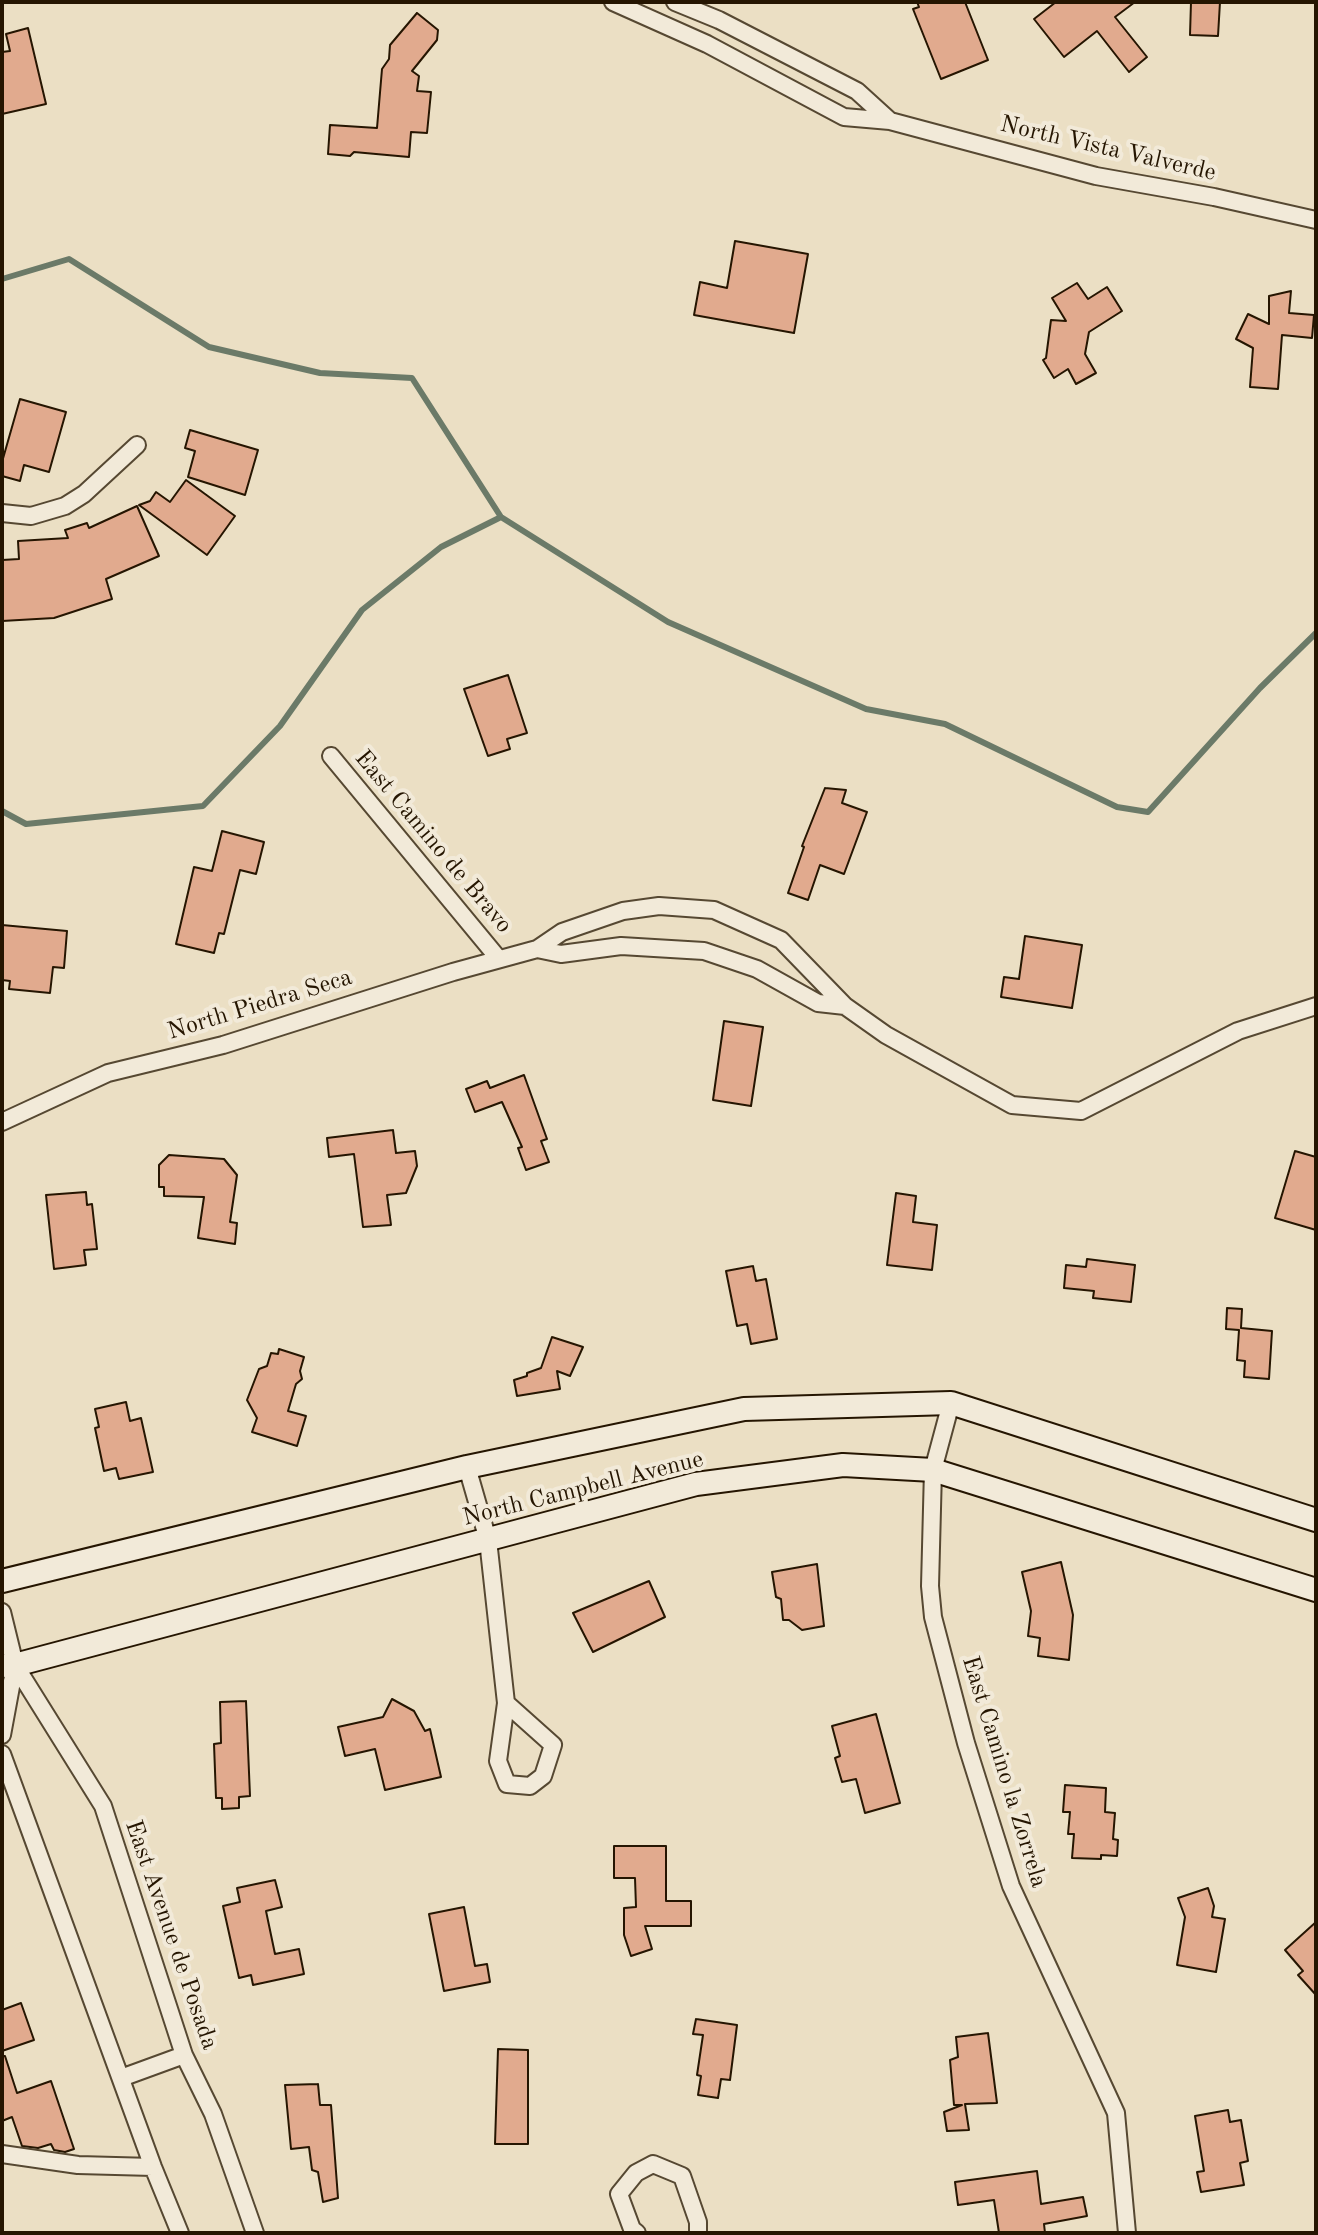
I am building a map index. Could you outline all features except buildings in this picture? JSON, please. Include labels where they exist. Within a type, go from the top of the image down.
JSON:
[{"type":"main road","name":"North Campbell Avenue","points":[[2,1581],[467,1467],[744,1409],[951,1403],[1316,1520]]},
{"type":"main road","name":"North Campbell Avenue","points":[[8,1666],[696,1484],[843,1465],[933,1470],[1316,1590]]},
{"type":"street","name":"North Vista Valverde","points":[[613,2],[707,44],[844,117],[890,121],[1096,176],[1214,197],[1316,220]]},
{"type":"street","name":"North Vista Valverde","points":[[675,2],[719,20],[857,91],[890,121]]},
{"type":"street","points":[[2,513],[31,516],[65,506],[84,494],[137,445]]},
{"type":"street","name":"East Camino de Bravo","points":[[331,756],[498,958]]},
{"type":"street","name":"North Piedra Seca","points":[[2,1122],[108,1073],[223,1045],[498,958],[537,949],[562,932],[623,911],[659,906],[714,910],[781,940],[845,1006],[886,1035],[1012,1105],[1081,1111],[1238,1031],[1316,1006]]},
{"type":"street","name":"North Piedra Seca","points":[[537,949],[561,954],[621,946],[704,951],[757,969],[818,1003],[845,1006]]},
{"type":"street","name":"East Camino la Zorrela","points":[[951,1403],[933,1470],[930,1586],[933,1617],[966,1743],[1011,1886],[1116,2113],[1127,2233]]},
{"type":"street","points":[[467,1467],[488,1540],[506,1703],[498,1761],[507,1784],[530,1786],[543,1776],[553,1745],[506,1703]]},
{"type":"street","name":"East Avenue de Posada","points":[[2,1612],[8,1666],[2,1735]]},
{"type":"street","name":"East Avenue de Posada","points":[[8,1666],[103,1806],[184,2055],[213,2114],[255,2233]]},
{"type":"street","points":[[2,1754],[180,2233]]},
{"type":"street","points":[[121,2078],[184,2055]]},
{"type":"street","points":[[2,2154],[78,2165],[153,2167]]},
{"type":"street","points":[[637,2233],[632,2229],[619,2194],[636,2173],[653,2164],[682,2176],[698,2222],[698,2233]]},
{"type":"waterway","points":[[2,279],[69,259],[209,347],[320,373],[412,378],[501,517]]},
{"type":"waterway","points":[[2,811],[26,824],[203,806],[280,726],[362,610],[441,547],[501,517],[668,622],[866,709],[945,724],[1117,807],[1148,812],[1260,688],[1316,633]]}]
